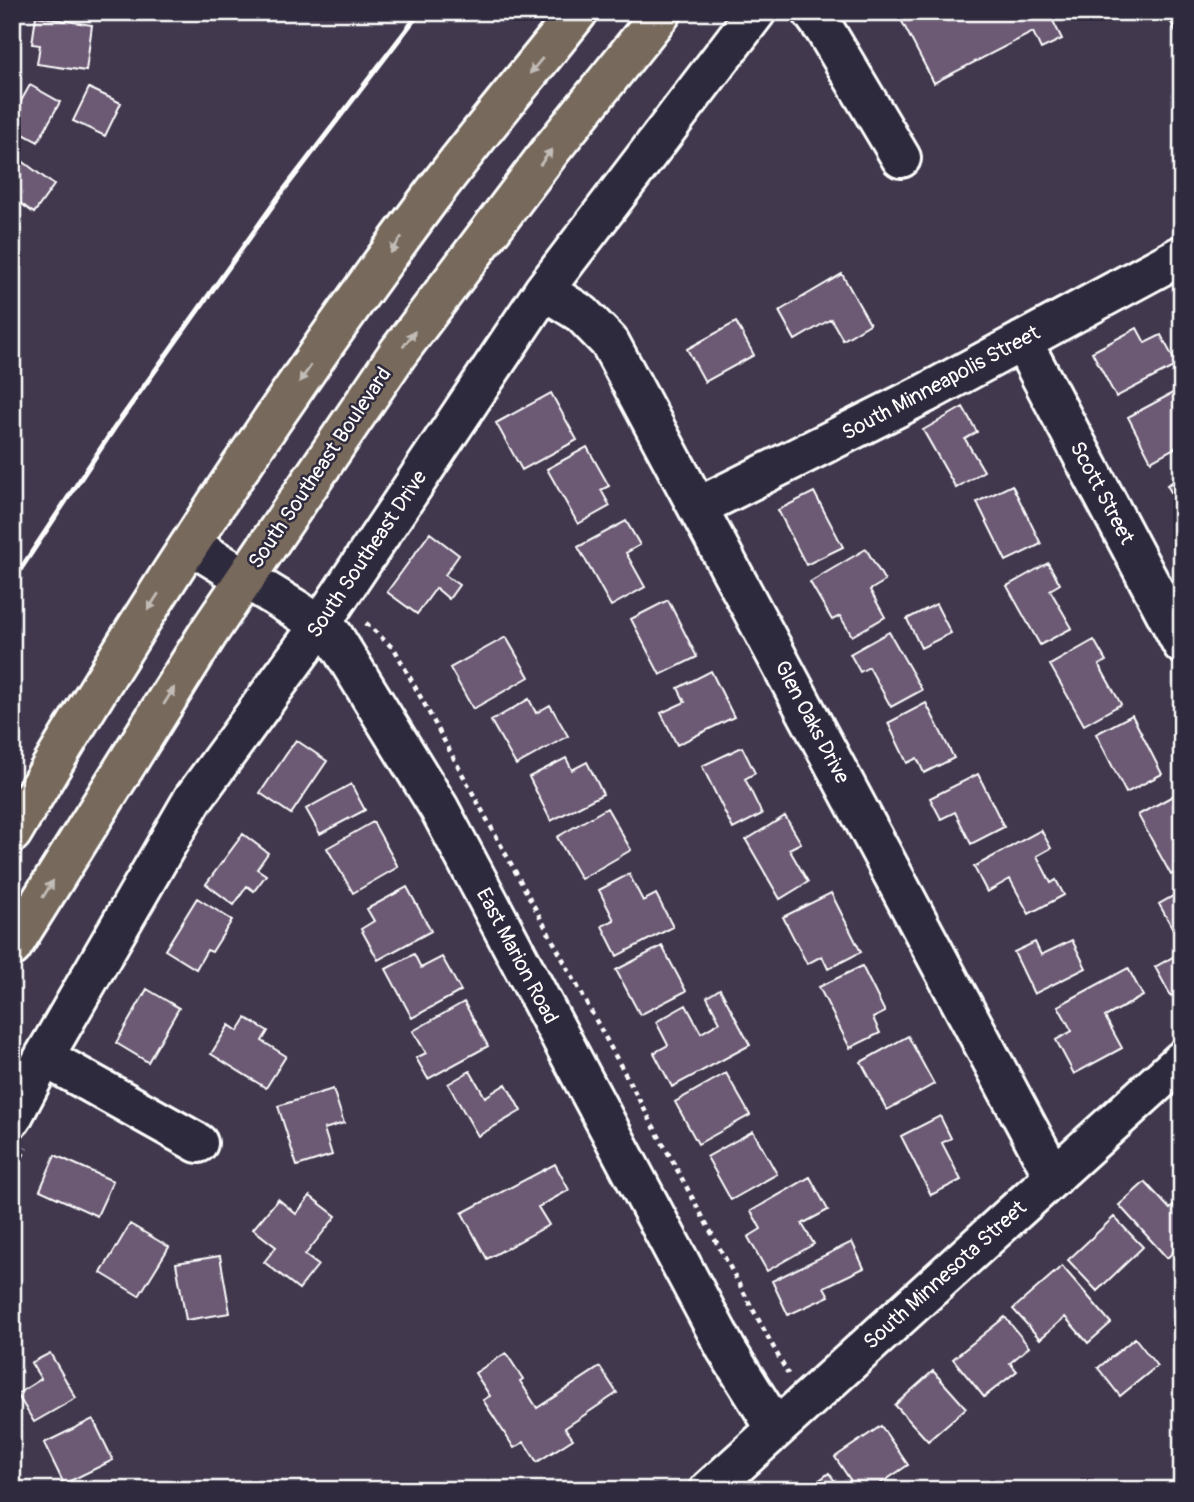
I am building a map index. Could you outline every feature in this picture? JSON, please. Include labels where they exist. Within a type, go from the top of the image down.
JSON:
[{"type":"main road","points":[[12,833],[89,702],[262,434],[431,197],[578,12]]},
{"type":"main road","name":"South Southeast Boulevard","points":[[12,947],[245,577],[398,353],[551,150],[662,12]]},
{"type":"street","name":"South Southeast Drive","points":[[22,1128],[44,1058],[193,799],[327,630],[544,290],[757,12]]},
{"type":"street","points":[[812,12],[901,158]]},
{"type":"street","name":"South Minneapolis Street","points":[[698,507],[926,393],[1182,256]]},
{"type":"street","name":"Glen Oaks Drive","points":[[544,290],[582,314],[611,342],[1054,1177]]},
{"type":"street","name":"Scott Street","points":[[1022,341],[1182,645]]},
{"type":"street","name":"East Marion Road","points":[[191,545],[327,630],[439,808],[726,1349],[776,1429]]},
{"type":"street","points":[[44,1058],[198,1143]]},
{"type":"street","name":"South Minnesota Street","points":[[709,1490],[1182,1060]]},
{"type":"path","points":[[327,630],[350,608],[395,650],[788,1374]]},
{"type":"path","points":[[12,1175],[22,1128]]},
{"type":"building","points":[[897,12],[1069,12],[1053,21],[1062,39],[1041,49],[1033,32],[934,83]]},
{"type":"building","points":[[1182,12],[1182,43],[1166,13]]},
{"type":"building","points":[[36,16],[92,25],[86,71],[37,64],[40,45],[32,44]]},
{"type":"building","points":[[30,85],[60,102],[38,142],[12,128],[12,117]]},
{"type":"building","points":[[89,88],[121,103],[105,136],[73,121]]},
{"type":"building","points":[[17,157],[54,185],[34,213],[12,197],[12,163]]},
{"type":"building","points":[[842,274],[870,324],[843,340],[831,319],[795,340],[779,311]]},
{"type":"building","points":[[736,322],[754,355],[705,382],[687,349]]},
{"type":"building","points":[[1137,328],[1145,343],[1161,335],[1177,365],[1116,397],[1092,352]]},
{"type":"building","points":[[1182,388],[1182,444],[1151,461],[1128,417]]},
{"type":"building","points":[[551,393],[577,440],[522,470],[496,423]]},
{"type":"building","points":[[963,407],[977,432],[965,439],[984,471],[956,488],[923,430]]},
{"type":"building","points":[[587,447],[609,486],[601,490],[610,506],[578,524],[547,469]]},
{"type":"building","points":[[1182,477],[1182,512],[1167,485]]},
{"type":"building","points":[[1012,485],[1041,544],[1006,561],[977,502]]},
{"type":"building","points":[[814,492],[843,547],[806,565],[778,510]]},
{"type":"building","points":[[626,521],[640,545],[626,553],[645,587],[611,606],[578,547]]},
{"type":"building","points":[[430,533],[459,555],[445,575],[459,585],[449,599],[436,588],[417,614],[387,592]]},
{"type":"building","points":[[866,549],[885,581],[870,590],[885,617],[852,636],[840,616],[832,620],[810,582]]},
{"type":"building","points":[[1048,563],[1060,584],[1050,590],[1072,628],[1040,645],[1007,586]]},
{"type":"building","points":[[668,600],[697,657],[660,675],[631,619]]},
{"type":"building","points":[[936,604],[951,633],[921,648],[907,619]]},
{"type":"building","points":[[889,632],[922,690],[891,707],[869,667],[860,672],[850,654]]},
{"type":"building","points":[[506,637],[529,677],[473,709],[450,668]]},
{"type":"building","points":[[1094,640],[1106,661],[1099,665],[1121,704],[1084,725],[1050,665]]},
{"type":"building","points":[[711,671],[734,717],[677,745],[661,713],[685,702],[678,688]]},
{"type":"building","points":[[529,699],[536,713],[550,705],[568,736],[516,765],[491,721]]},
{"type":"building","points":[[926,703],[954,758],[924,773],[917,758],[907,763],[888,723]]},
{"type":"building","points":[[1132,715],[1162,774],[1126,793],[1096,734]]},
{"type":"building","points":[[296,740],[327,761],[291,814],[260,793]]},
{"type":"building","points":[[742,747],[755,773],[745,779],[762,814],[733,829],[702,766]]},
{"type":"building","points":[[566,758],[572,770],[587,762],[603,794],[551,821],[529,777]]},
{"type":"building","points":[[978,774],[1004,827],[971,844],[955,812],[941,819],[930,798]]},
{"type":"building","points":[[351,784],[365,810],[320,834],[306,809]]},
{"type":"building","points":[[1180,792],[1182,869],[1171,875],[1138,815]]},
{"type":"building","points":[[607,808],[631,850],[581,879],[557,837]]},
{"type":"building","points":[[785,816],[801,843],[789,849],[808,882],[780,899],[746,840]]},
{"type":"building","points":[[373,822],[398,867],[353,893],[327,848]]},
{"type":"building","points":[[1041,830],[1051,848],[1037,856],[1051,883],[1056,880],[1064,895],[1029,914],[1010,879],[987,892],[974,867]]},
{"type":"building","points":[[243,834],[268,853],[257,869],[266,875],[254,891],[247,886],[234,905],[206,884]]},
{"type":"building","points":[[629,874],[643,901],[656,894],[673,927],[617,956],[602,926],[614,920],[599,890]]},
{"type":"building","points":[[407,887],[431,931],[378,960],[361,929],[374,921],[367,909]]},
{"type":"building","points":[[1182,891],[1182,945],[1159,904]]},
{"type":"building","points":[[831,893],[861,952],[828,969],[822,956],[807,964],[783,917]]},
{"type":"building","points":[[197,898],[232,920],[212,952],[207,950],[196,969],[165,950]]},
{"type":"building","points":[[1072,940],[1086,968],[1034,994],[1014,952],[1035,942],[1041,955]]},
{"type":"building","points":[[662,946],[686,991],[640,1015],[616,970]]},
{"type":"building","points":[[1182,952],[1182,990],[1171,996],[1155,967]]},
{"type":"building","points":[[414,954],[421,968],[442,957],[461,991],[412,1018],[386,969]]},
{"type":"building","points":[[862,966],[885,1012],[873,1018],[880,1033],[850,1048],[819,987]]},
{"type":"building","points":[[1128,968],[1143,996],[1105,1017],[1122,1048],[1074,1074],[1056,1040],[1072,1031],[1058,1006]]},
{"type":"building","points":[[147,989],[179,1008],[148,1062],[116,1043]]},
{"type":"building","points":[[720,989],[750,1045],[672,1087],[654,1053],[668,1045],[656,1022],[686,1005],[701,1033],[720,1022],[707,997]]},
{"type":"building","points":[[464,1002],[488,1046],[428,1079],[416,1058],[426,1053],[413,1031]]},
{"type":"building","points":[[246,1018],[268,1031],[262,1041],[286,1056],[266,1088],[211,1054],[229,1025],[238,1031]]},
{"type":"building","points":[[908,1036],[934,1084],[887,1110],[861,1062]]},
{"type":"building","points":[[470,1071],[485,1097],[506,1084],[521,1111],[478,1136],[448,1084]]},
{"type":"building","points":[[726,1073],[750,1115],[698,1144],[675,1102]]},
{"type":"building","points":[[333,1089],[344,1123],[324,1129],[332,1155],[297,1166],[278,1106]]},
{"type":"building","points":[[940,1116],[951,1138],[942,1143],[961,1180],[931,1195],[901,1136]]},
{"type":"building","points":[[753,1131],[777,1174],[731,1200],[707,1157]]},
{"type":"building","points":[[55,1155],[113,1181],[97,1216],[40,1190]]},
{"type":"building","points":[[555,1164],[569,1190],[538,1207],[549,1225],[487,1259],[462,1213]]},
{"type":"building","points":[[810,1177],[828,1210],[802,1224],[814,1244],[767,1271],[748,1237],[761,1229],[751,1211]]},
{"type":"building","points":[[1145,1182],[1170,1209],[1182,1198],[1182,1244],[1167,1258],[1119,1205]]},
{"type":"building","points":[[310,1196],[336,1216],[305,1255],[318,1265],[299,1289],[264,1262],[276,1247],[253,1229],[278,1199],[296,1214]]},
{"type":"building","points":[[1114,1217],[1143,1247],[1097,1291],[1068,1260]]},
{"type":"building","points":[[130,1224],[169,1247],[139,1296],[101,1273]]},
{"type":"building","points":[[852,1242],[864,1268],[824,1287],[829,1296],[788,1315],[772,1281]]},
{"type":"building","points":[[220,1256],[230,1313],[186,1320],[176,1263]]},
{"type":"building","points":[[1062,1266],[1111,1323],[1088,1343],[1065,1317],[1040,1339],[1013,1309]]},
{"type":"building","points":[[1005,1317],[1029,1347],[1010,1363],[1017,1371],[984,1397],[953,1359]]},
{"type":"building","points":[[1135,1338],[1157,1366],[1120,1396],[1098,1368]]},
{"type":"building","points":[[50,1353],[76,1398],[34,1422],[17,1394],[41,1379],[31,1363]]},
{"type":"building","points":[[506,1353],[537,1408],[600,1367],[617,1393],[565,1428],[573,1439],[537,1462],[524,1442],[514,1448],[483,1400],[490,1396],[475,1373]]},
{"type":"building","points":[[933,1371],[966,1408],[928,1441],[895,1405]]},
{"type":"building","points":[[93,1419],[113,1460],[64,1484],[44,1443]]},
{"type":"building","points":[[881,1426],[908,1465],[871,1490],[857,1490],[835,1457]]},
{"type":"building","points":[[829,1473],[841,1490],[806,1490]]},
{"type":"railway","points":[[12,582],[115,427],[280,195],[420,12]]}]
